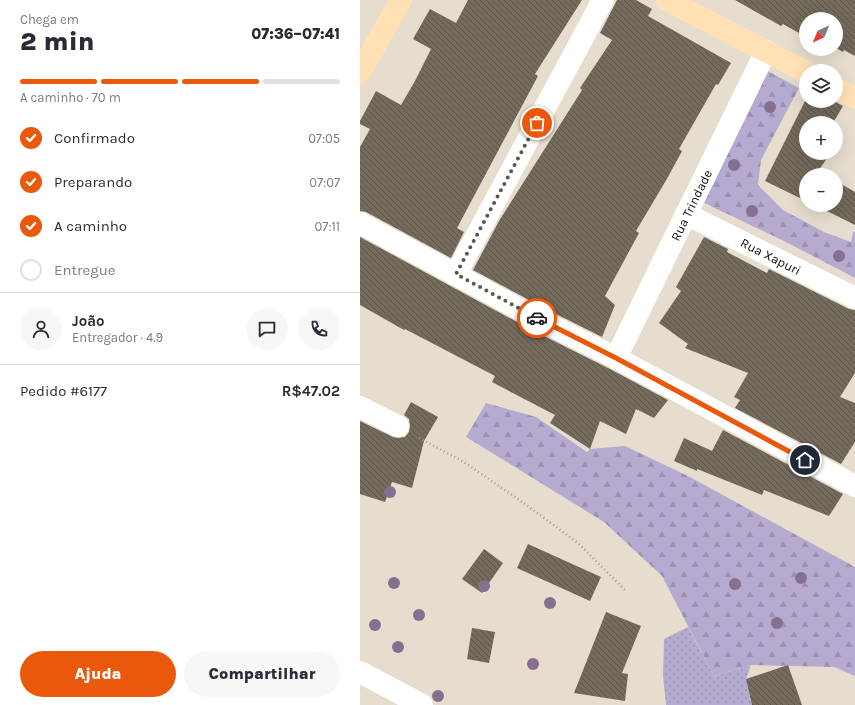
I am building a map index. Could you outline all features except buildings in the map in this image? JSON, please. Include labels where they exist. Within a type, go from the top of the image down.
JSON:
[{"type":"main road","points":[[360,72],[401,0]]},
{"type":"main road","points":[[667,0],[799,68]]},
{"type":"main road","points":[[843,92],[855,98]]},
{"type":"street","points":[[456,274],[603,0]]},
{"type":"street","name":"Rua Trindade","points":[[616,358],[766,51]]},
{"type":"street","name":"Rua Xapuri","points":[[686,214],[855,298]]},
{"type":"street","points":[[360,223],[536,318],[616,358],[855,486]]},
{"type":"street","points":[[360,407],[398,426]]},
{"type":"street","points":[[360,672],[422,705]]},
{"type":"path","points":[[398,426],[464,462],[525,504],[578,543],[625,590]]},
{"type":"green space","points":[[762,68],[799,88],[761,160],[758,185],[783,210],[824,232],[851,242],[853,232],[855,232],[855,278],[786,242],[696,199]]},
{"type":"green space","points":[[486,403],[536,417],[587,452],[590,449],[625,446],[688,476],[855,567],[855,676],[834,667],[751,665],[714,676],[662,576],[604,522],[466,437]]},
{"type":"green space","points":[[688,627],[714,676],[751,665],[746,679],[752,705],[666,705],[663,676],[664,639]]},
{"type":"way so far","points":[[537,123],[456,274],[537,318]]},
{"type":"route","points":[[537,318],[616,358],[805,460]]}]
